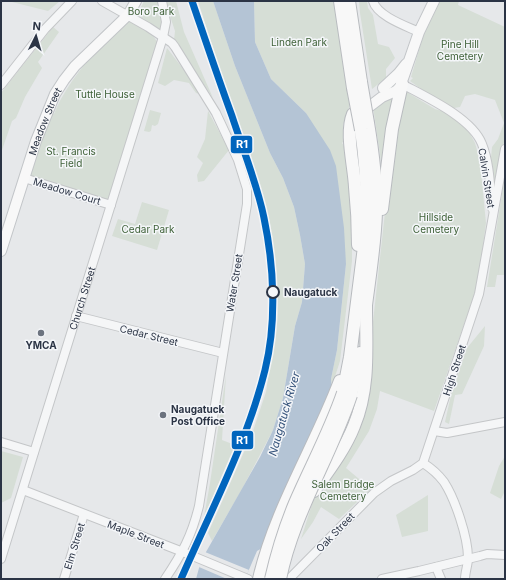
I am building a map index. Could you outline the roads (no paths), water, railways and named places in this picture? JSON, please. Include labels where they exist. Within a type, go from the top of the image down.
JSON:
[{"type":"highway","points":[[280,579],[295,528],[337,433],[353,336],[367,212],[365,127],[340,1]]},
{"type":"highway","points":[[349,1],[357,85]]},
{"type":"highway","points":[[370,275],[381,224],[392,129],[402,84]]},
{"type":"highway","points":[[353,114],[349,130],[358,216],[358,295]]},
{"type":"highway","points":[[259,579],[267,550],[279,519],[359,359],[375,233],[376,190],[373,148],[365,127]]},
{"type":"highway","points":[[265,579],[296,518],[340,453],[354,426],[361,406],[364,383],[366,306]]},
{"type":"highway","points":[[271,579],[287,522],[330,427],[343,393]]},
{"type":"main road","points":[[128,15],[136,1]]},
{"type":"main road","points":[[353,114],[361,112],[382,97],[398,89],[402,84],[419,32],[434,1]]},
{"type":"main road","name":"Meadow Street","points":[[1,251],[46,113],[59,87],[75,66],[128,15]]},
{"type":"main road","points":[[353,114],[360,106],[398,74],[409,60]]},
{"type":"main road","points":[[383,88],[402,84]]},
{"type":"street","points":[[1,84],[45,29],[72,1]]},
{"type":"street","name":"Water Street","points":[[102,1],[163,37],[175,47],[216,112],[238,160],[247,189],[247,204],[199,506],[196,519],[183,552],[166,579]]},
{"type":"street","points":[[162,1],[166,22],[163,37]]},
{"type":"street","points":[[373,2],[374,6],[382,14],[419,32]]},
{"type":"street","name":"Church Street","points":[[1,559],[163,37]]},
{"type":"street","name":"Calvin Street","points":[[402,84],[459,117],[468,124],[479,137],[486,158],[493,217]]},
{"type":"street","name":"High Street","points":[[423,463],[479,294],[505,149]]},
{"type":"street","name":"Meadow Court","points":[[24,178],[111,205]]},
{"type":"street","name":"Cedar Street","points":[[76,316],[223,353]]},
{"type":"street","points":[[434,431],[447,433],[505,422]]},
{"type":"street","points":[[1,442],[34,452]]},
{"type":"street","points":[[423,463],[439,476],[451,495],[463,530],[468,559],[465,579]]},
{"type":"street","name":"Oak Street","points":[[289,579],[374,493],[391,481],[423,463]]},
{"type":"street","name":"Maple Street","points":[[23,490],[202,559],[247,578]]},
{"type":"street","name":"Elm Street","points":[[64,579],[84,514]]},
{"type":"street","points":[[382,579],[487,554],[505,556]]},
{"type":"street","points":[[436,567],[441,579]]},
{"type":"water","name":"Naugatuck River","points":[[213,1],[254,1],[255,42],[271,79],[306,113],[330,150],[336,166],[344,228],[346,264],[337,350],[331,379],[332,390],[264,547],[257,551],[245,579],[196,579],[206,552],[260,457],[273,430],[283,398],[295,326],[302,302],[305,264],[294,207],[283,178],[270,153],[235,66]]},
{"type":"place","name":"Naugatuck","points":[[273,292]]},
{"type":"place","name":"YMCA","points":[[41,333]]},
{"type":"place","name":"Naugatuck Post Office","points":[[163,415]]},
{"type":"park label","name":"Boro Park","points":[[151,11]]},
{"type":"park label","name":"Linden Park","points":[[299,42]]},
{"type":"park label","name":"Pine Hill Cemetery","points":[[460,50]]},
{"type":"park label","name":"Tuttle House","points":[[105,94]]},
{"type":"park label","name":"St. Francis Field","points":[[71,156]]},
{"type":"park label","name":"Hillside Cemetery","points":[[436,222]]},
{"type":"park label","name":"Cedar Park","points":[[148,229]]},
{"type":"park label","name":"Salem Bridge Cemetery","points":[[343,490]]}]
